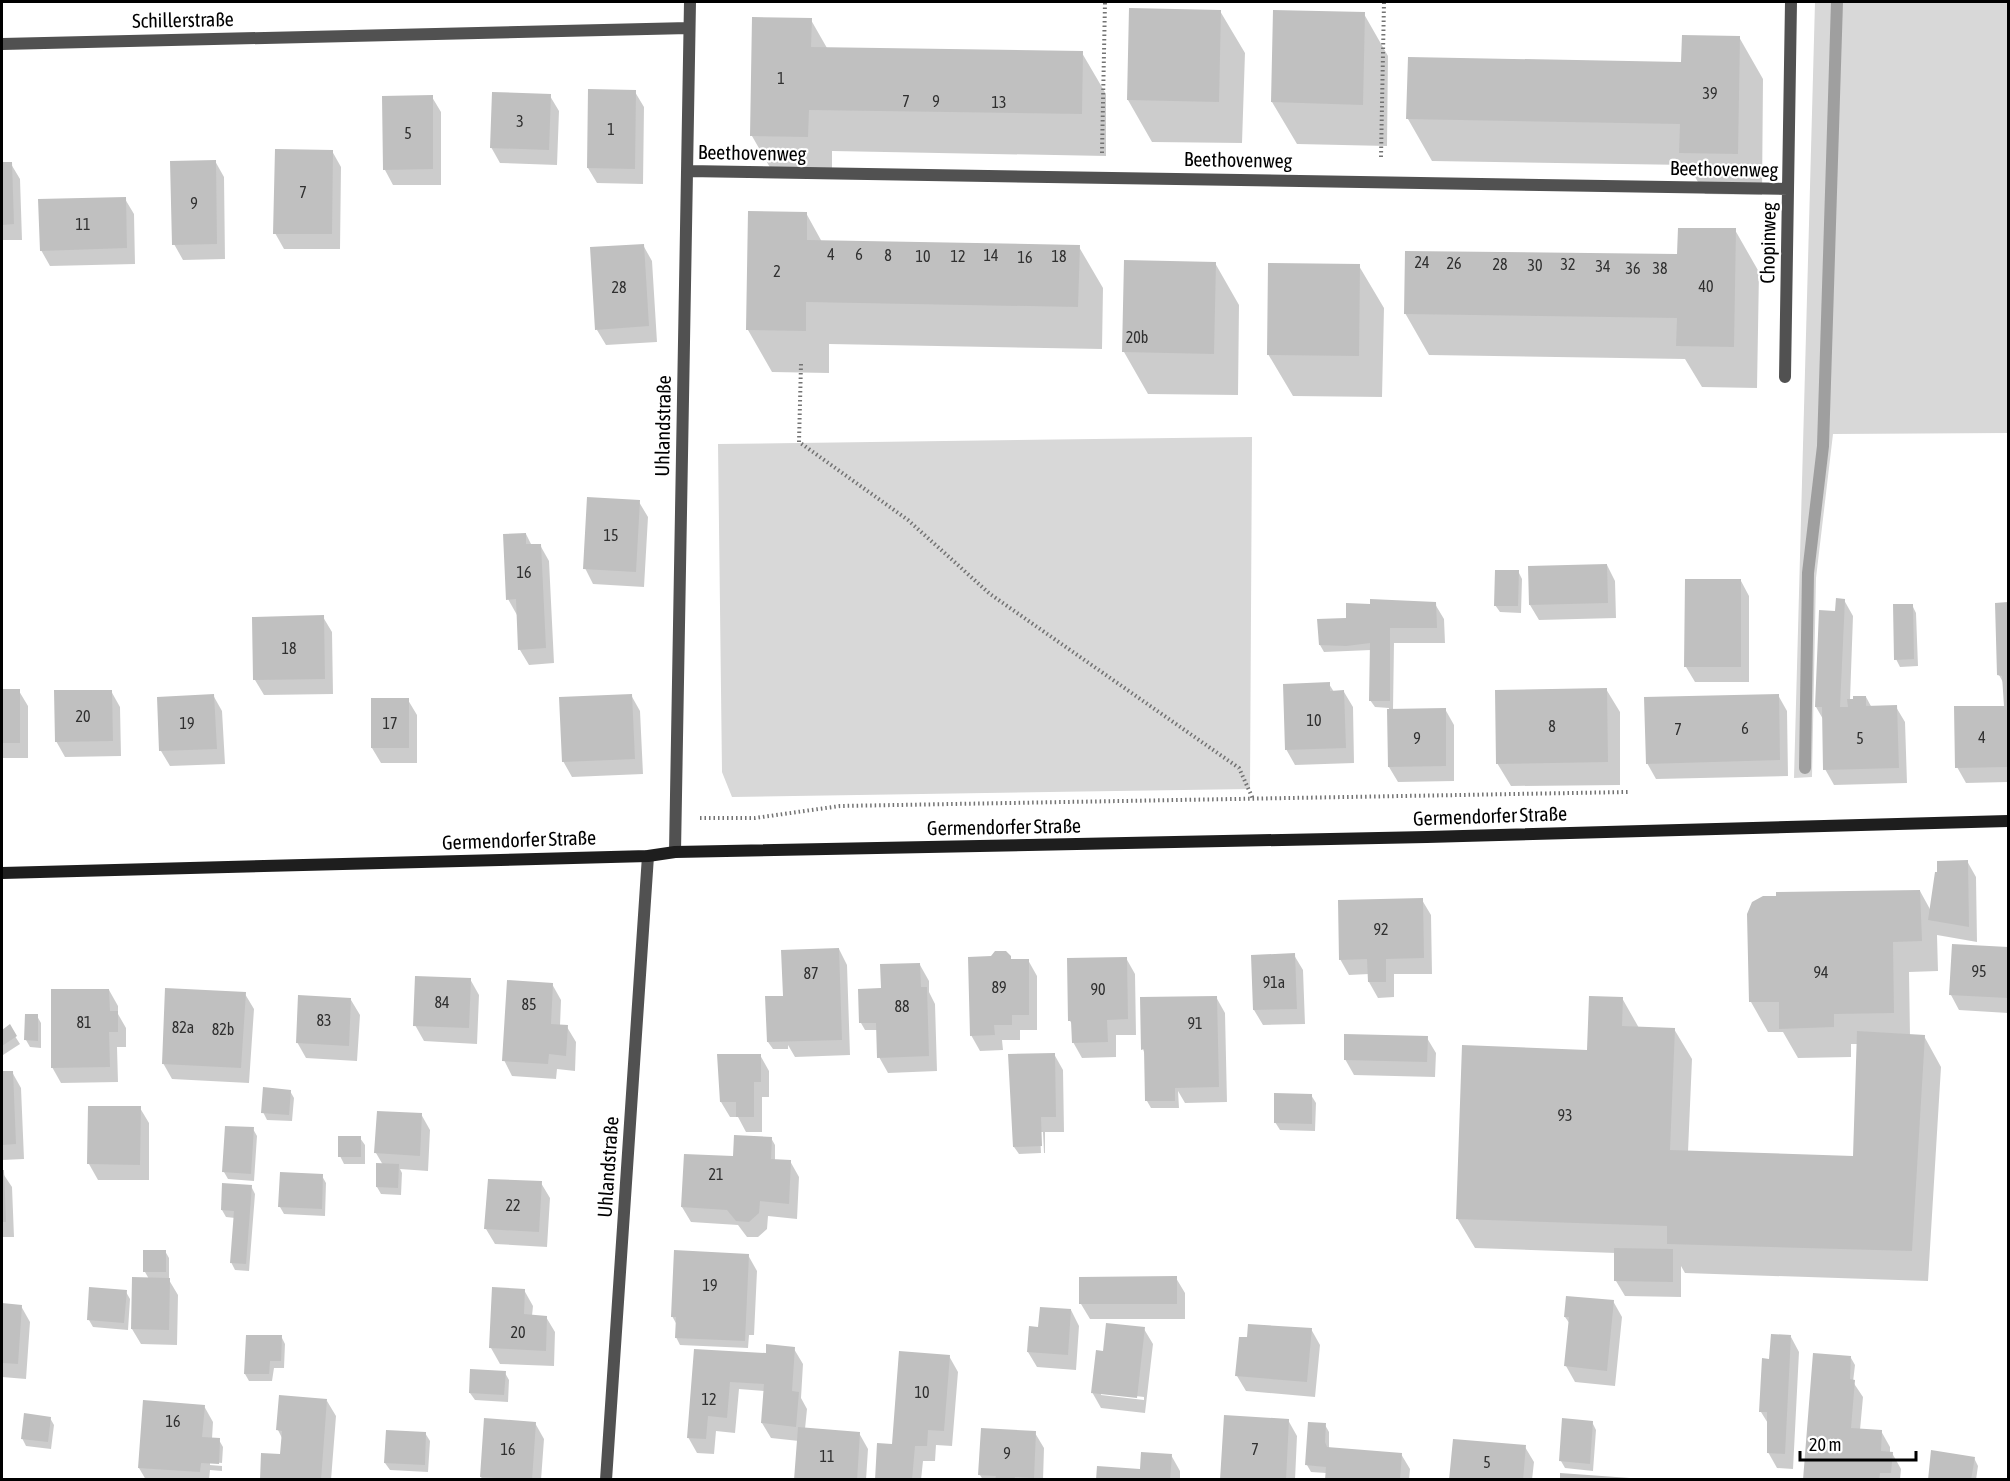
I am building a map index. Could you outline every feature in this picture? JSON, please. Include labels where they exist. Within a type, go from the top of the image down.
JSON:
[{"type":"main road","name":"Germendorfer Straße","points":[[2,873],[648,856],[675,852],[1416,838],[2008,821]]},
{"type":"street","name":"Uhlandstraße","points":[[675,852],[690,2]]},
{"type":"street","name":"Chopinweg","points":[[1785,378],[1791,2]]},
{"type":"street","name":"Schillerstraße","points":[[2,44],[689,28]]},
{"type":"street","name":"Beethovenweg","points":[[687,171],[1788,189]]},
{"type":"street","name":"Uhlandstraße","points":[[606,1479],[648,856]]},
{"type":"path","points":[[1102,178],[1105,2]]},
{"type":"path","points":[[1380,182],[1384,2]]},
{"type":"path","points":[[801,364],[799,442],[908,520],[990,594],[1239,768],[1253,799]]},
{"type":"path","points":[[676,819],[755,818],[840,807],[1628,792]]},
{"type":"shaded area","points":[[1815,2],[2008,2],[2008,433],[1833,434],[1816,578],[1812,777],[1794,778]]},
{"type":"shaded area","points":[[1252,437],[1250,789],[732,797],[722,772],[718,444]]},
{"type":"building","points":[[1129,8],[1221,10],[1219,102],[1127,100]]},
{"type":"building","points":[[1273,10],[1365,12],[1363,105],[1271,102]]},
{"type":"building","points":[[752,17],[812,18],[811,47],[1083,51],[1082,114],[809,110],[808,137],[750,136]]},
{"type":"building","points":[[1682,35],[1740,36],[1738,154],[1679,153],[1680,124],[1406,119],[1408,57],[1681,62]]},
{"type":"building","points":[[588,89],[636,90],[635,169],[587,168]]},
{"type":"building","points":[[492,92],[551,94],[549,150],[490,148]]},
{"type":"building","points":[[433,95],[433,169],[383,170],[382,96]]},
{"type":"building","points":[[275,149],[333,150],[332,234],[273,234]]},
{"type":"building","points":[[216,160],[217,244],[172,245],[170,161]]},
{"type":"building","points":[[2,162],[12,162],[14,224],[2,225]]},
{"type":"building","points":[[126,197],[127,248],[40,251],[38,199]]},
{"type":"building","points":[[748,211],[807,212],[807,240],[1080,245],[1078,307],[806,302],[806,331],[746,330]]},
{"type":"building","points":[[1678,228],[1736,228],[1734,347],[1676,346],[1677,318],[1404,314],[1405,251],[1677,254]]},
{"type":"building","points":[[644,244],[649,326],[595,330],[590,247]]},
{"type":"building","points":[[1124,260],[1216,262],[1214,354],[1122,352]]},
{"type":"building","points":[[1268,263],[1360,264],[1359,356],[1267,355]]},
{"type":"building","points":[[587,497],[640,500],[636,572],[583,569]]},
{"type":"building","points":[[526,533],[526,544],[541,544],[546,648],[518,650],[516,599],[506,600],[503,534]]},
{"type":"building","points":[[1607,564],[1608,603],[1529,605],[1528,566]]},
{"type":"building","points":[[1495,570],[1519,570],[1518,606],[1494,606]]},
{"type":"building","points":[[1685,579],[1741,579],[1741,667],[1684,667]]},
{"type":"building","points":[[1836,598],[1845,599],[1840,707],[1848,707],[1847,699],[1853,699],[1853,696],[1866,696],[1866,706],[1897,705],[1899,768],[1823,770],[1822,707],[1815,707],[1819,610],[1835,611]]},
{"type":"building","points":[[1370,599],[1436,602],[1437,628],[1390,628],[1390,701],[1369,701],[1370,643],[1346,646],[1319,645],[1317,619],[1346,618],[1346,603],[1370,604]]},
{"type":"building","points":[[2008,602],[2008,767],[1955,768],[1954,706],[2004,706],[2002,676],[1997,675],[1995,603]]},
{"type":"building","points":[[1893,604],[1913,604],[1914,659],[1894,660]]},
{"type":"building","points":[[324,615],[325,679],[253,680],[252,617]]},
{"type":"building","points":[[1330,682],[1330,691],[1344,690],[1346,748],[1285,750],[1283,684]]},
{"type":"building","points":[[1607,688],[1608,762],[1496,764],[1495,690]]},
{"type":"building","points":[[2,689],[20,689],[20,743],[2,743]]},
{"type":"building","points":[[54,690],[112,690],[113,741],[55,742]]},
{"type":"building","points":[[214,694],[217,749],[159,751],[157,697]]},
{"type":"building","points":[[632,694],[635,759],[562,762],[559,697]]},
{"type":"building","points":[[1779,694],[1780,760],[1646,764],[1644,697]]},
{"type":"building","points":[[371,698],[409,698],[409,748],[371,748]]},
{"type":"building","points":[[1446,708],[1446,766],[1388,767],[1387,709]]},
{"type":"building","points":[[1968,860],[1969,927],[1928,920],[1937,861]]},
{"type":"building","points":[[1920,890],[1922,941],[1893,942],[1894,1013],[1834,1014],[1834,1027],[1779,1029],[1779,1002],[1749,1002],[1747,914],[1752,902],[1763,896],[1776,896],[1776,892]]},
{"type":"building","points":[[1423,898],[1424,958],[1386,959],[1386,982],[1368,982],[1367,959],[1339,960],[1338,900]]},
{"type":"building","points":[[1952,944],[2008,947],[2008,998],[1949,995]]},
{"type":"building","points":[[839,948],[842,1040],[767,1042],[765,996],[783,996],[781,950]]},
{"type":"building","points":[[995,951],[1006,951],[1011,959],[1029,959],[1029,1015],[1012,1015],[1012,1025],[994,1025],[995,1035],[970,1036],[968,957],[991,956]]},
{"type":"building","points":[[1295,953],[1297,1009],[1253,1010],[1251,955]]},
{"type":"building","points":[[1127,957],[1128,1019],[1107,1020],[1108,1042],[1072,1043],[1071,1021],[1068,1021],[1067,958]]},
{"type":"building","points":[[920,963],[921,987],[927,987],[929,1056],[877,1058],[876,1023],[859,1023],[858,989],[881,988],[880,964]]},
{"type":"building","points":[[415,976],[471,978],[469,1028],[413,1026]]},
{"type":"building","points":[[507,980],[553,983],[551,1024],[568,1025],[566,1056],[549,1054],[548,1064],[502,1061]]},
{"type":"building","points":[[165,988],[246,992],[241,1068],[162,1064]]},
{"type":"building","points":[[51,989],[109,989],[110,1011],[118,1011],[118,1032],[109,1032],[110,1067],[51,1068]]},
{"type":"building","points":[[298,995],[351,998],[349,1046],[296,1043]]},
{"type":"building","points":[[1217,996],[1219,1087],[1175,1088],[1175,1101],[1145,1101],[1140,997]]},
{"type":"building","points":[[1589,996],[1623,997],[1622,1026],[1675,1028],[1670,1150],[1853,1156],[1857,1031],[1925,1035],[1912,1251],[1667,1244],[1667,1226],[1456,1219],[1462,1045],[1587,1050]]},
{"type":"building","points":[[25,1014],[38,1014],[38,1041],[24,1040]]},
{"type":"building","points":[[10,1024],[17,1036],[2,1046],[2,1030]]},
{"type":"building","points":[[1344,1034],[1428,1036],[1427,1062],[1344,1060]]},
{"type":"building","points":[[1055,1053],[1056,1117],[1041,1117],[1042,1146],[1013,1147],[1008,1054]]},
{"type":"building","points":[[717,1054],[761,1054],[761,1082],[754,1082],[754,1117],[736,1117],[736,1102],[720,1102]]},
{"type":"building","points":[[2,1071],[13,1071],[16,1144],[2,1145]]},
{"type":"building","points":[[263,1087],[291,1090],[289,1115],[261,1113]]},
{"type":"building","points":[[1274,1093],[1312,1094],[1312,1124],[1274,1123]]},
{"type":"building","points":[[88,1106],[141,1106],[140,1165],[87,1164]]},
{"type":"building","points":[[377,1111],[422,1113],[420,1156],[374,1153]]},
{"type":"building","points":[[225,1126],[254,1127],[251,1174],[222,1172]]},
{"type":"building","points":[[734,1135],[772,1137],[771,1159],[791,1160],[789,1204],[760,1201],[759,1213],[749,1222],[736,1221],[727,1210],[681,1207],[684,1154],[733,1156]]},
{"type":"building","points":[[338,1136],[361,1136],[361,1157],[338,1157]]},
{"type":"building","points":[[376,1163],[399,1164],[398,1188],[376,1187]]},
{"type":"building","points":[[2,1170],[4,1170],[6,1222],[2,1222]]},
{"type":"building","points":[[280,1172],[323,1174],[322,1209],[278,1207]]},
{"type":"building","points":[[488,1179],[542,1181],[539,1232],[484,1229]]},
{"type":"building","points":[[222,1183],[252,1185],[246,1264],[230,1263],[234,1211],[221,1210]]},
{"type":"building","points":[[1614,1248],[1673,1249],[1673,1282],[1614,1281]]},
{"type":"building","points":[[143,1250],[166,1250],[166,1272],[143,1272]]},
{"type":"building","points":[[674,1250],[749,1254],[745,1341],[675,1338],[676,1317],[671,1317]]},
{"type":"building","points":[[1177,1276],[1177,1304],[1079,1304],[1079,1277]]},
{"type":"building","points":[[132,1277],[170,1278],[169,1330],[131,1329]]},
{"type":"building","points":[[89,1287],[127,1290],[124,1323],[87,1320]]},
{"type":"building","points":[[492,1287],[525,1289],[524,1314],[547,1316],[546,1351],[489,1348]]},
{"type":"building","points":[[1566,1296],[1614,1300],[1607,1371],[1564,1366],[1569,1317],[1564,1317]]},
{"type":"building","points":[[2,1303],[22,1305],[18,1364],[2,1363]]},
{"type":"building","points":[[1040,1307],[1071,1309],[1068,1355],[1027,1352],[1029,1326],[1038,1327]]},
{"type":"building","points":[[1106,1323],[1145,1327],[1137,1398],[1091,1393],[1096,1350],[1103,1351]]},
{"type":"building","points":[[1248,1324],[1312,1328],[1307,1382],[1235,1376],[1239,1337],[1247,1337]]},
{"type":"building","points":[[1771,1334],[1791,1335],[1785,1454],[1767,1453],[1767,1412],[1759,1412],[1762,1358],[1769,1359]]},
{"type":"building","points":[[246,1335],[282,1335],[281,1361],[270,1361],[269,1374],[244,1374]]},
{"type":"building","points":[[766,1344],[795,1347],[792,1391],[799,1392],[796,1427],[761,1423],[764,1384],[730,1382],[727,1418],[708,1416],[706,1439],[687,1438],[694,1349],[766,1353]]},
{"type":"building","points":[[899,1351],[950,1355],[944,1431],[928,1430],[927,1446],[915,1446],[912,1480],[875,1480],[877,1443],[892,1444]]},
{"type":"building","points":[[1813,1353],[1851,1356],[1850,1379],[1855,1380],[1851,1428],[1882,1430],[1881,1451],[1893,1452],[1891,1473],[1880,1473],[1879,1480],[1803,1480]]},
{"type":"building","points":[[470,1369],[506,1371],[504,1395],[469,1393]]},
{"type":"building","points":[[279,1395],[327,1399],[321,1480],[260,1480],[261,1453],[280,1454],[282,1431],[276,1430]]},
{"type":"building","points":[[143,1400],[205,1405],[202,1437],[220,1438],[219,1464],[201,1463],[200,1472],[138,1468]]},
{"type":"building","points":[[24,1413],[51,1417],[48,1442],[21,1439]]},
{"type":"building","points":[[1224,1415],[1289,1419],[1286,1480],[1220,1480]]},
{"type":"building","points":[[484,1418],[536,1422],[532,1480],[480,1477]]},
{"type":"building","points":[[1562,1418],[1593,1421],[1590,1464],[1559,1461]]},
{"type":"building","points":[[1308,1422],[1326,1423],[1327,1447],[1402,1453],[1400,1480],[1325,1480],[1326,1467],[1305,1465]]},
{"type":"building","points":[[798,1427],[860,1432],[857,1480],[794,1480]]},
{"type":"building","points":[[981,1428],[1036,1431],[1034,1478],[1015,1477],[1014,1480],[995,1480],[996,1476],[978,1475]]},
{"type":"building","points":[[386,1430],[426,1432],[425,1465],[384,1463]]},
{"type":"building","points":[[1453,1439],[1526,1445],[1523,1480],[1449,1480]]},
{"type":"building","points":[[1931,1450],[1975,1457],[1971,1480],[1928,1480]]},
{"type":"building","points":[[1141,1452],[1172,1454],[1170,1480],[1096,1480],[1097,1466],[1140,1469]]},
{"type":"building","points":[[1560,1473],[1630,1478],[1630,1480],[1560,1480]]},
{"type":"waterway","points":[[1805,768],[1808,573],[1823,446],[1837,2]]}]
